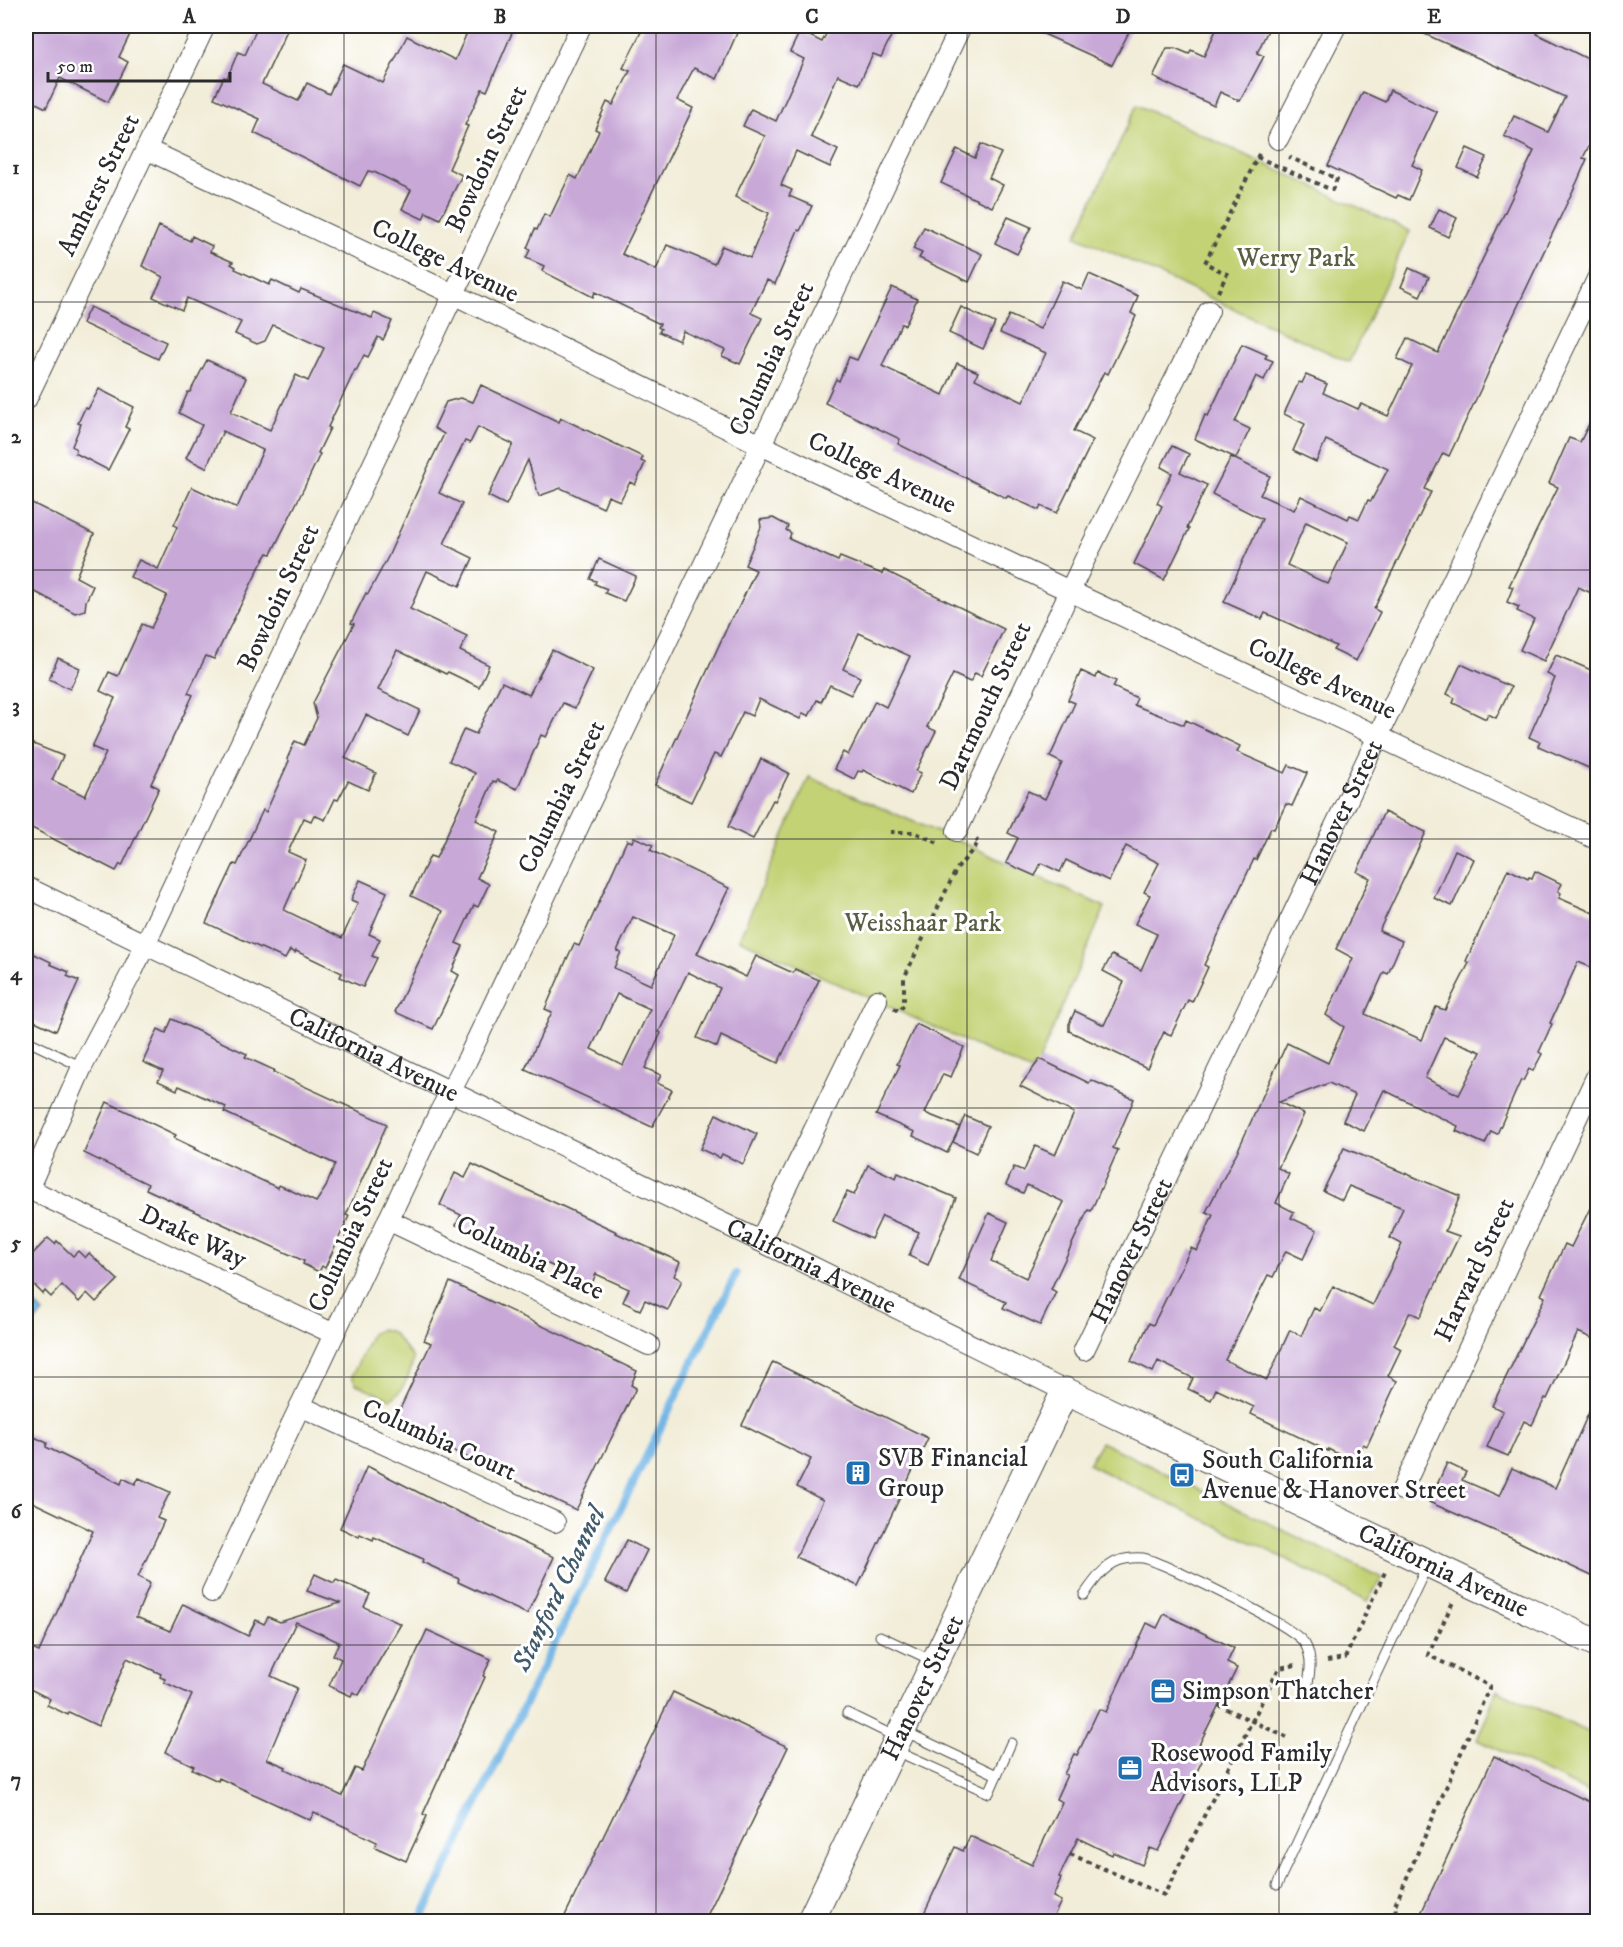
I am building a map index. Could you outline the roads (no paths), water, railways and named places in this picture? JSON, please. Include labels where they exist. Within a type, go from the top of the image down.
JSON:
[{"type":"street","name":"Amherst Street","points":[[26,400],[205,26]]},
{"type":"street","name":"Bowdoin Street","points":[[27,1191],[82,1067],[133,969],[581,26]]},
{"type":"street","name":"Columbia Street","points":[[212,1592],[437,1117],[451,1093],[961,26]]},
{"type":"street","points":[[1282,147],[1336,26]]},
{"type":"street","name":"College Avenue","points":[[147,149],[453,294],[761,444],[1598,840]]},
{"type":"street","name":"Hanover Street","points":[[1084,1350],[1598,277]]},
{"type":"street","name":"Dartmouth Street","points":[[952,839],[1070,590],[1209,311]]},
{"type":"street","name":"California Avenue","points":[[26,887],[760,1241],[1065,1391],[1598,1644]]},
{"type":"street","points":[[760,1241],[877,1000]]},
{"type":"street","name":"Harvard Street","points":[[1402,1490],[1598,1072]]},
{"type":"street","name":"Drake Way","points":[[27,1191],[334,1334]]},
{"type":"street","name":"Columbia Place","points":[[388,1220],[649,1345]]},
{"type":"street","name":"Hanover Street","points":[[810,1922],[1065,1391]]},
{"type":"street","name":"Columbia Court","points":[[300,1406],[555,1522]]},
{"type":"lane","points":[[26,1040],[82,1067]]},
{"type":"lane","points":[[1084,1595],[1100,1573],[1122,1560],[1145,1558],[1211,1588],[1288,1629],[1305,1643],[1311,1663],[1306,1694]]},
{"type":"lane","points":[[1277,1885],[1428,1563]]},
{"type":"lane","points":[[880,1636],[935,1662]]},
{"type":"lane","points":[[847,1713],[898,1739],[989,1793],[1011,1743]]},
{"type":"lane","points":[[898,1739],[997,1775]]},
{"type":"water","points":[[26,1296],[43,1313],[26,1332]]},
{"type":"water","points":[[26,1332],[34,1340],[26,1349]]},
{"type":"waterway","name":"Stanford Channel","points":[[420,1922],[736,1274]]},
{"type":"place","name":"SVB Financial Group","points":[[858,1473]]},
{"type":"place","name":"South California Avenue & Hanover Street","points":[[1182,1475]]},
{"type":"place","name":"Simpson Thatcher","points":[[1163,1691]]},
{"type":"place","name":"Rosewood Family Advisors, LLP","points":[[1130,1768]]},
{"type":"park label","name":"Werry Park","points":[[1296,258]]},
{"type":"park label","name":"Weisshaar Park","points":[[923,923]]}]
